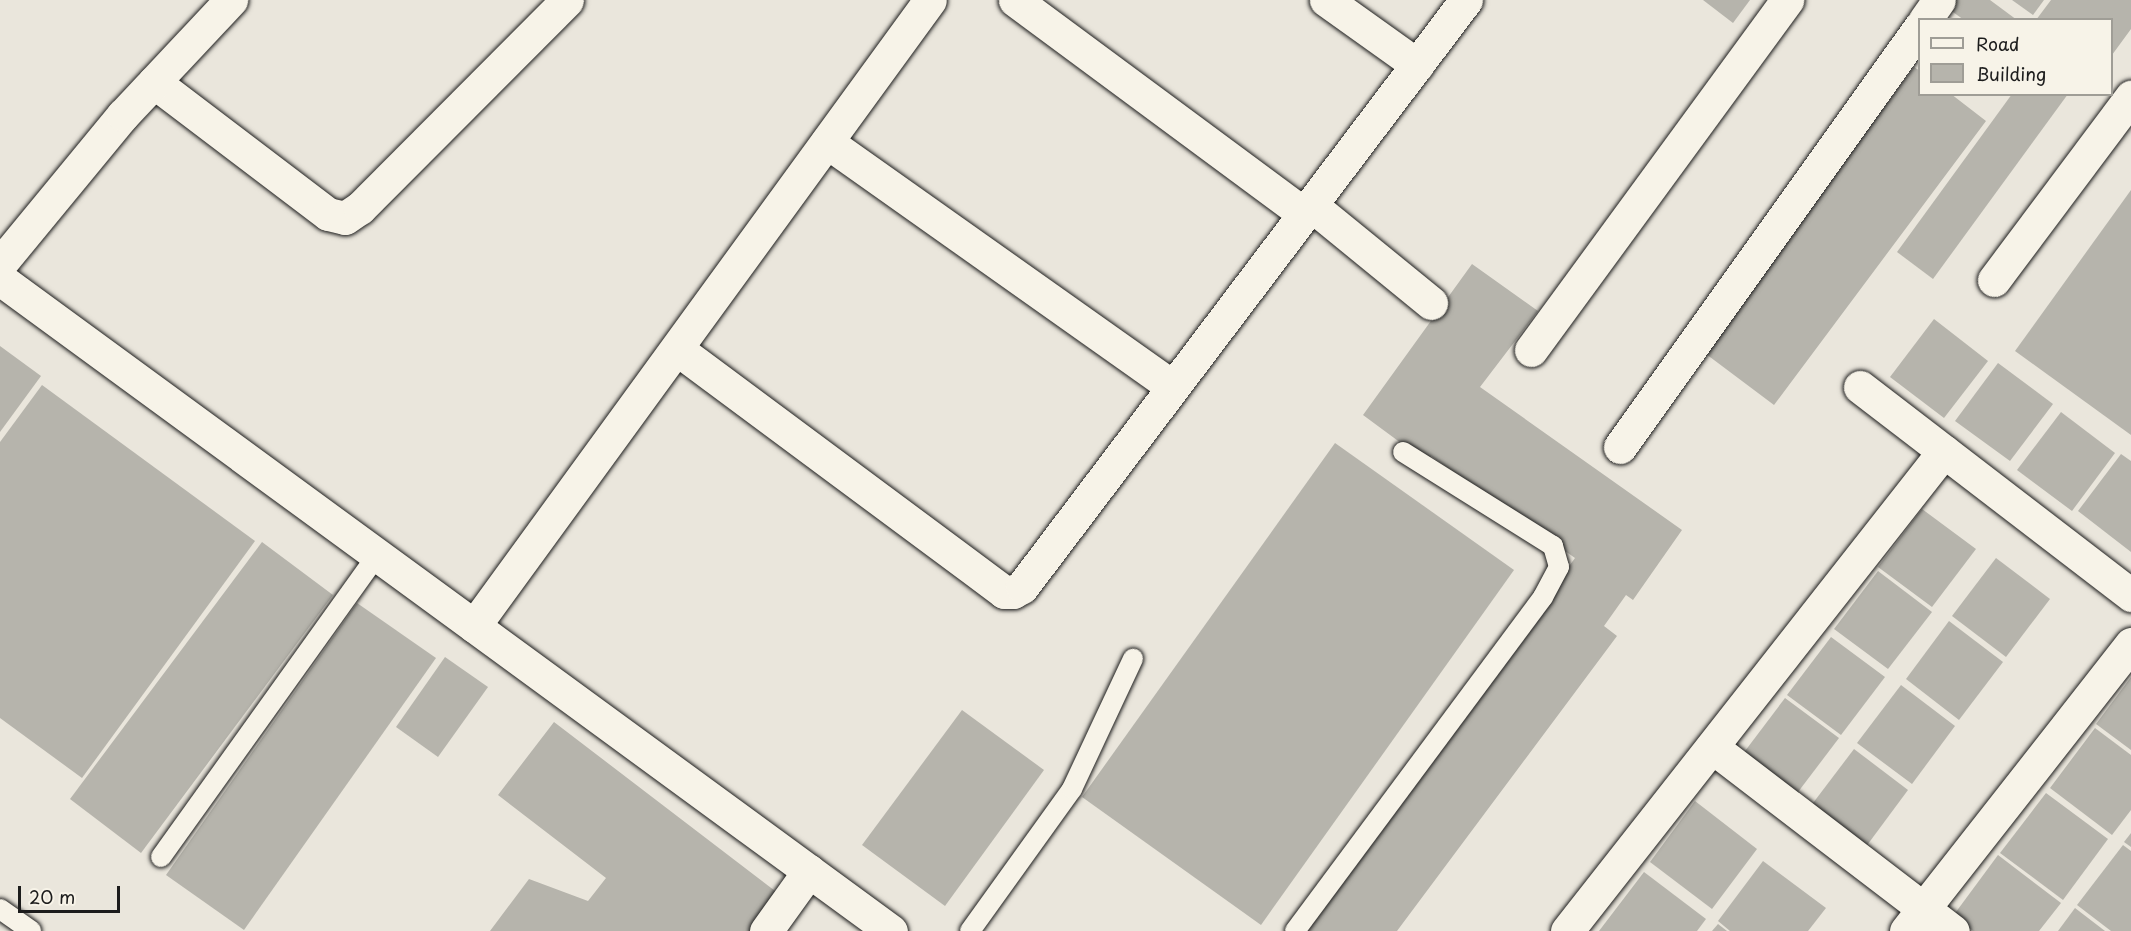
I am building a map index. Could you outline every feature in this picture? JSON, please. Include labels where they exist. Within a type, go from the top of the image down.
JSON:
[{"type":"street","points":[[0,264],[154,82],[231,0]]},
{"type":"street","points":[[154,82],[328,214],[345,218],[360,208],[567,0]]},
{"type":"street","points":[[474,626],[930,0]]},
{"type":"street","points":[[1015,0],[1308,210],[1431,303]]},
{"type":"street","points":[[1326,0],[1417,65]]},
{"type":"street","points":[[677,349],[1004,592],[1022,587],[1466,0]]},
{"type":"street","points":[[1531,350],[1787,0]]},
{"type":"street","points":[[1926,18],[1939,0]]},
{"type":"street","points":[[1620,447],[1918,30]]},
{"type":"street","points":[[1994,280],[2131,97]]},
{"type":"street","points":[[827,142],[1172,386]]},
{"type":"street","points":[[0,279],[891,931]]},
{"type":"street","points":[[1860,387],[2131,595]]},
{"type":"street","points":[[1567,931],[1944,451]]},
{"type":"street","points":[[1915,919],[2131,644]]},
{"type":"street","points":[[1712,747],[1915,919],[1953,931]]},
{"type":"street","points":[[766,931],[809,871]]},
{"type":"lane","points":[[1295,931],[1543,597],[1559,567],[1553,546],[1403,452]]},
{"type":"lane","points":[[161,857],[377,555]]},
{"type":"lane","points":[[970,931],[1072,789],[1133,659]]},
{"type":"lane","points":[[0,909],[31,931]]},
{"type":"building","points":[[1703,0],[1750,0],[1733,23]]},
{"type":"building","points":[[1951,0],[1990,0],[2014,18],[1961,18],[1946,7]]},
{"type":"building","points":[[2012,0],[2044,0],[2033,15]]},
{"type":"building","points":[[2051,0],[2131,0],[2131,29],[2113,54],[2113,18],[2038,18]]},
{"type":"building","points":[[1914,67],[1918,70],[1918,96],[1954,96],[1986,121],[1774,405],[1702,351]]},
{"type":"building","points":[[2011,96],[2067,96],[1933,279],[1897,252]]},
{"type":"building","points":[[2131,190],[2131,435],[2015,351]]},
{"type":"building","points":[[1472,264],[1538,311],[1480,387],[1682,530],[1633,600],[1626,595],[1604,626],[1617,636],[1397,931],[1302,931],[1575,558],[1431,456],[1428,463],[1363,415]]},
{"type":"building","points":[[1934,319],[1988,361],[1944,418],[1890,377]]},
{"type":"building","points":[[0,346],[41,376],[0,432]]},
{"type":"building","points":[[1998,363],[2053,404],[2010,461],[1955,421]]},
{"type":"building","points":[[42,385],[255,541],[82,778],[0,718],[0,442]]},
{"type":"building","points":[[2061,412],[2115,453],[2072,511],[2017,470]]},
{"type":"building","points":[[1335,443],[1514,570],[1261,925],[1082,797]]},
{"type":"building","points":[[2121,454],[2131,461],[2131,552],[2078,511]]},
{"type":"building","points":[[1922,509],[1976,549],[1932,607],[1878,567]]},
{"type":"building","points":[[262,542],[333,595],[141,853],[70,799]]},
{"type":"building","points":[[1996,558],[2050,599],[2006,657],[1952,616]]},
{"type":"building","points":[[1878,571],[1932,612],[1888,669],[1834,629]]},
{"type":"building","points":[[357,603],[436,658],[244,930],[166,875]]},
{"type":"building","points":[[1949,621],[2003,662],[1959,720],[1906,679]]},
{"type":"building","points":[[1831,637],[1885,677],[1841,735],[1787,695]]},
{"type":"building","points":[[445,657],[488,687],[438,757],[396,727]]},
{"type":"building","points":[[2131,677],[2131,750],[2096,724]]},
{"type":"building","points":[[1901,685],[1955,726],[1912,784],[1857,743]]},
{"type":"building","points":[[1785,698],[1839,738],[1795,796],[1742,755]]},
{"type":"building","points":[[962,710],[1044,770],[945,906],[862,845]]},
{"type":"building","points":[[554,722],[783,897],[758,931],[490,931],[529,879],[588,901],[606,878],[498,795]]},
{"type":"building","points":[[2095,728],[2131,755],[2131,810],[2112,835],[2050,788]]},
{"type":"building","points":[[1854,749],[1908,790],[1865,848],[1810,807]]},
{"type":"building","points":[[2046,793],[2108,839],[2063,900],[2000,853]]},
{"type":"building","points":[[1695,801],[1757,849],[1712,909],[1650,862]]},
{"type":"building","points":[[2131,833],[2131,847],[2124,842]]},
{"type":"building","points":[[2123,845],[2131,851],[2131,931],[2111,931],[2077,905]]},
{"type":"building","points":[[1998,855],[2061,903],[2039,931],[1973,931],[1953,916]]},
{"type":"building","points":[[1763,861],[1826,908],[1808,931],[1730,931],[1718,921]]},
{"type":"building","points":[[1644,872],[1706,919],[1697,931],[1599,931]]},
{"type":"building","points":[[2075,908],[2105,931],[2058,931]]},
{"type":"building","points":[[1718,924],[1727,931],[1712,931]]}]
